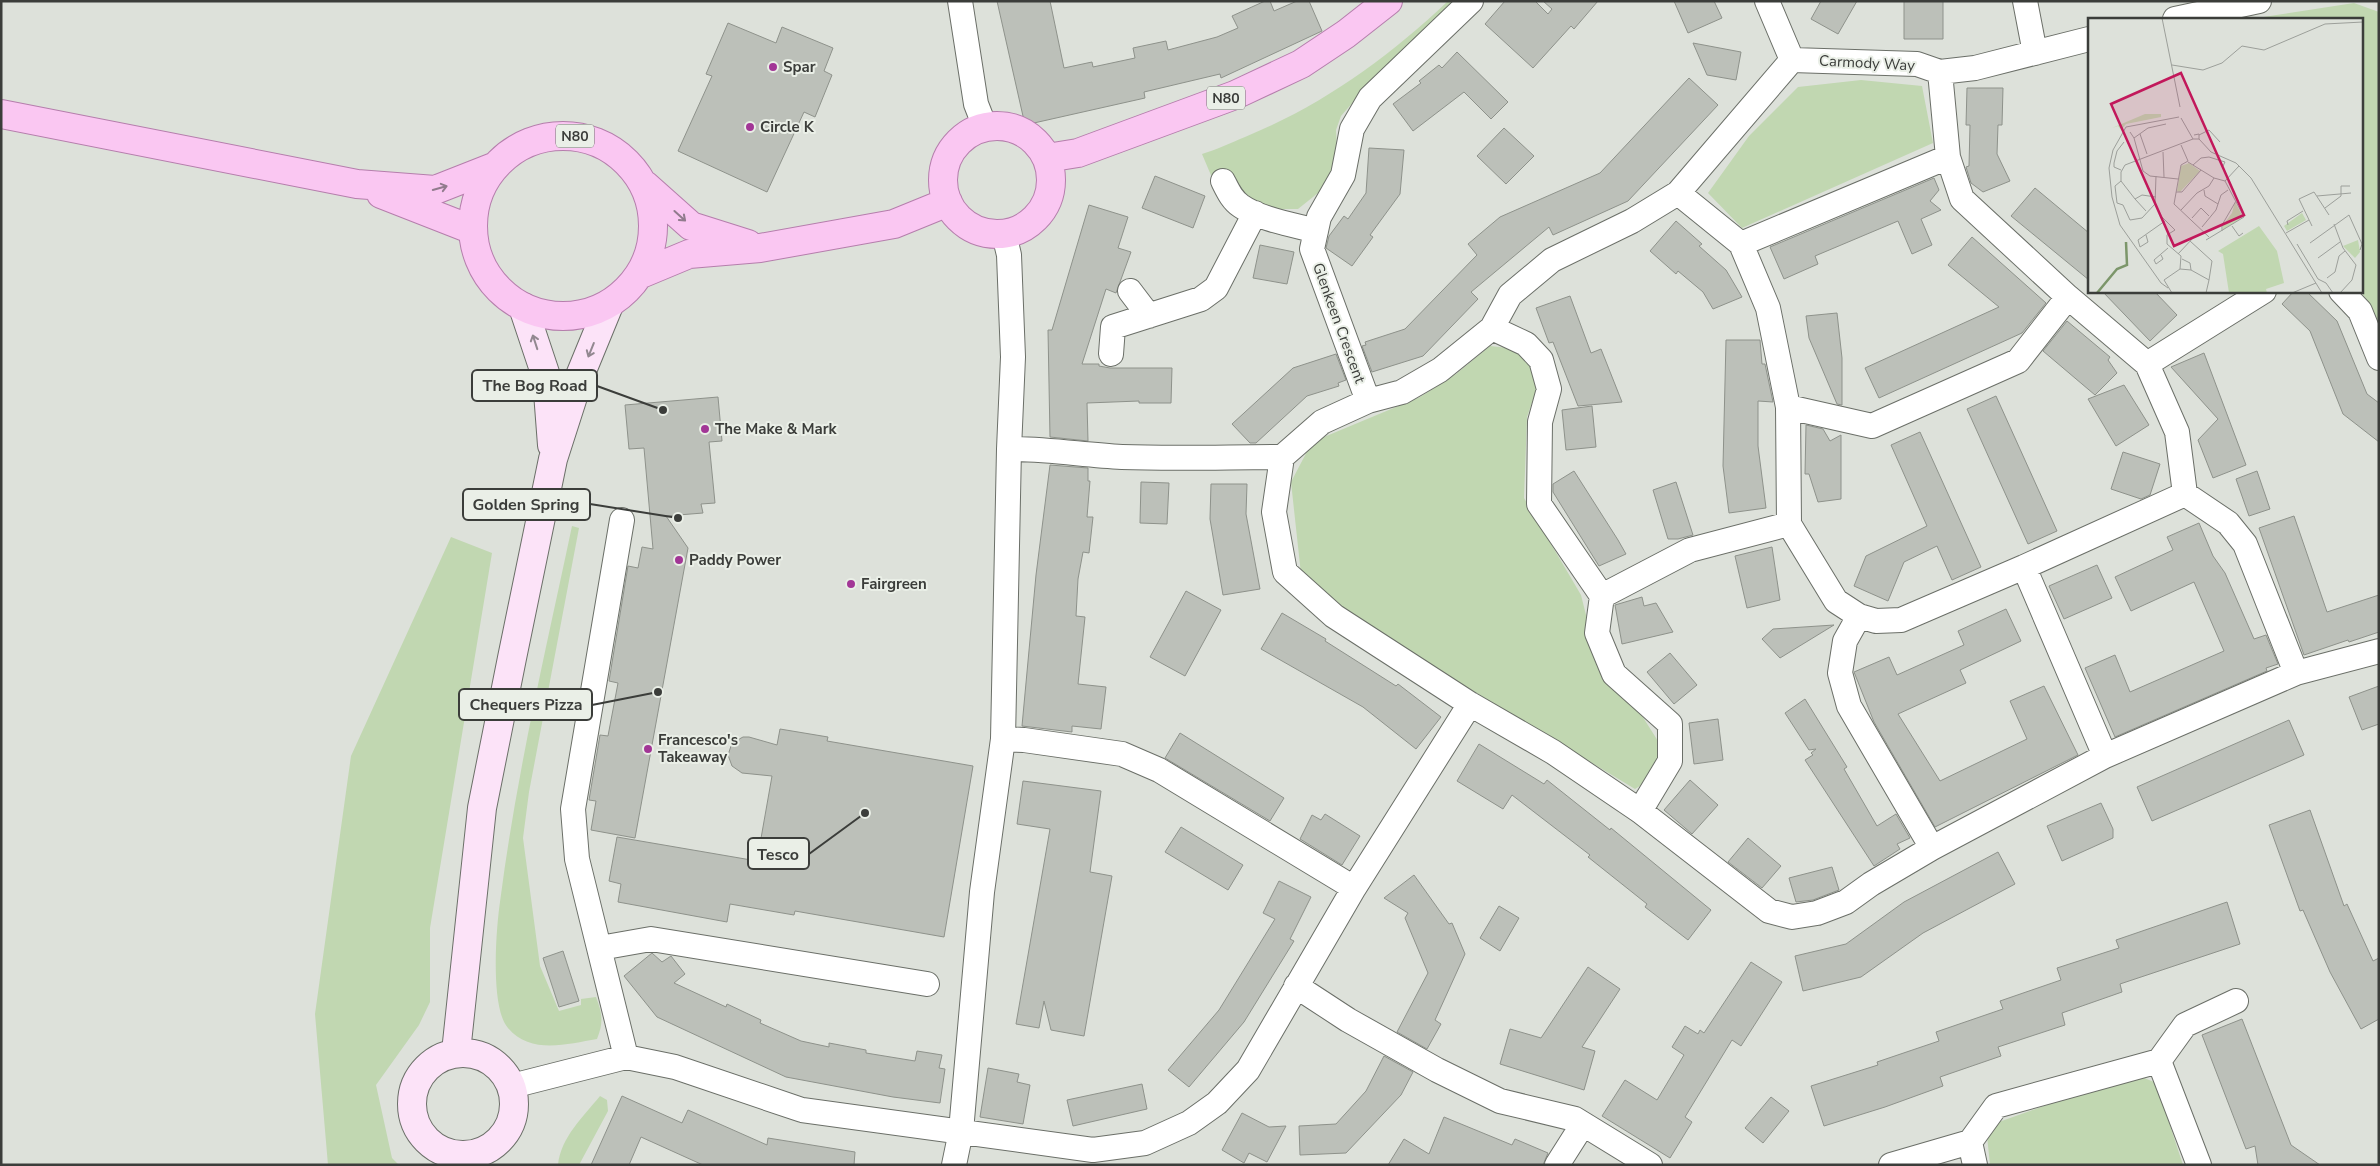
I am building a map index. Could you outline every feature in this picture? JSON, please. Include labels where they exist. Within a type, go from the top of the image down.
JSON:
[{"type":"main road","name":"N80","points":[[1047,158],[1078,153],[1235,95],[1301,64],[1346,34],[1388,1]]},
{"type":"main road","name":"N80","points":[[1,114],[357,184],[436,190],[496,166]]},
{"type":"main road","points":[[1004,126],[1022,131],[1037,142],[1047,158],[1051,174],[1050,191],[1045,207],[1034,220],[1020,229],[1004,234],[987,233],[971,227],[957,216],[948,202],[944,187],[944,171],[949,156],[964,138],[985,127],[1004,126]]},
{"type":"main road","name":"N80","points":[[644,184],[653,214],[652,245],[640,274],[626,291],[609,305],[581,315],[551,316],[523,308],[503,294],[487,276],[477,254],[473,230],[475,207],[483,185],[496,166],[519,147],[546,137],[575,136],[602,144],[626,160],[644,184],[691,226],[760,248]]},
{"type":"main road","name":"N80","points":[[357,184],[473,230]]},
{"type":"main road","name":"N80","points":[[640,274],[689,254],[760,248],[894,224],[948,202]]},
{"type":"street","points":[[960,1],[976,104],[985,127]]},
{"type":"street","name":"Glenkeen Crescent","points":[[1368,401],[1312,249],[1319,217],[1343,175],[1352,129],[1370,98],[1471,1]]},
{"type":"street","points":[[1767,1],[1792,60],[1678,193],[1632,221],[1552,260],[1510,295],[1492,328],[1440,370],[1402,392],[1368,401],[1322,422],[1282,457],[1274,512],[1285,572],[1334,616],[1470,704],[1553,752],[1640,811],[1769,911],[1792,916],[1817,914],[1846,902],[1871,884],[1932,848],[2105,756],[2296,673],[2379,651]]},
{"type":"street","points":[[2026,1],[2035,53]]},
{"type":"street","points":[[2180,18],[2259,1]]},
{"type":"street","points":[[2088,39],[1975,68],[1940,72],[1948,157],[1962,199],[2068,297],[2147,364],[2177,432],[2185,494],[2228,523],[2245,544],[2296,673]]},
{"type":"street","name":"Carmody Way","points":[[1792,60],[1916,64],[1940,72]]},
{"type":"street","points":[[1741,244],[1948,157]]},
{"type":"street","points":[[1223,181],[1230,196],[1242,207],[1316,231]]},
{"type":"street","points":[[1678,193],[1741,244],[1768,308],[1788,407],[1789,524],[1836,601],[1859,616],[1876,621],[1900,620],[2024,567],[2185,494]]},
{"type":"street","points":[[1111,354],[1113,328],[1201,299],[1216,288],[1255,212]]},
{"type":"street","points":[[954,1165],[961,1131],[982,892],[1003,739],[1009,449],[1013,357],[1009,255],[1004,234]]},
{"type":"street","points":[[1130,291],[1149,316]]},
{"type":"street","points":[[2147,364],[2262,292]]},
{"type":"street","points":[[2342,292],[2360,311],[2379,358]]},
{"type":"street","points":[[1788,407],[1872,426],[2018,361],[2068,297]]},
{"type":"street","points":[[456,1052],[482,808],[552,459],[579,378],[609,305]]},
{"type":"street","points":[[523,308],[547,379],[552,459]]},
{"type":"street","points":[[1492,328],[1526,344],[1541,360],[1549,389],[1540,422],[1539,504],[1602,596],[1598,633],[1614,674],[1670,724],[1670,761],[1640,811]]},
{"type":"street","points":[[1009,449],[1040,449],[1067,454],[1124,457],[1282,457]]},
{"type":"street","points":[[622,520],[573,809],[577,859],[626,1057]]},
{"type":"street","points":[[1602,596],[1690,550],[1789,524]]},
{"type":"street","points":[[2024,567],[2105,756]]},
{"type":"street","points":[[1859,616],[1845,641],[1840,673],[1848,706],[1932,848]]},
{"type":"street","points":[[512,1086],[626,1057],[675,1067],[802,1110],[1093,1150],[1144,1144],[1189,1123],[1217,1103],[1248,1070],[1354,888],[1470,704]]},
{"type":"street","points":[[1003,739],[1024,740],[1122,754],[1159,770],[1354,888]]},
{"type":"street","points":[[600,948],[651,939],[927,984]]},
{"type":"street","points":[[1296,986],[1356,1024],[1437,1070],[1500,1101],[1575,1119],[1650,1165]]},
{"type":"street","points":[[1891,1165],[1973,1154],[1996,1106],[2159,1061],[2185,1025],[2236,1001]]},
{"type":"street","points":[[456,1052],[473,1053],[490,1059],[503,1071],[512,1086],[515,1102],[509,1126],[483,1159],[442,1151],[426,1141],[415,1125],[411,1106],[413,1087],[430,1064],[438,1058],[456,1052]]},
{"type":"street","points":[[2159,1061],[2199,1165]]},
{"type":"street","points":[[1557,1165],[1584,1124]]},
{"type":"green space","points":[[1448,1],[1464,1],[1361,93],[1341,116],[1336,130],[1337,151],[1332,172],[1323,189],[1298,209],[1278,209],[1260,205],[1213,180],[1202,154],[1273,125],[1327,95],[1402,42]]},
{"type":"green space","points":[[2354,3],[2379,12],[2379,325],[2368,301],[2361,292],[2362,18],[2256,18]]},
{"type":"green space","points":[[1861,80],[1922,86],[1933,143],[1742,228],[1708,193],[1749,136],[1798,87]]},
{"type":"green space","points":[[1490,346],[1508,348],[1522,355],[1532,369],[1537,388],[1527,417],[1524,498],[1581,595],[1591,635],[1663,749],[1649,780],[1635,789],[1338,609],[1301,574],[1291,482],[1312,442],[1420,397],[1456,374]]},
{"type":"green space","points":[[572,526],[579,528],[529,792],[523,838],[540,966],[559,1011],[581,1005],[581,999],[596,997],[601,1013],[601,1022],[597,1039],[550,1046],[527,1042],[508,1028],[502,1018],[497,986],[496,948],[500,902],[514,807]]},
{"type":"green space","points":[[451,537],[492,553],[430,928],[430,1002],[419,1025],[376,1085],[392,1158],[399,1165],[328,1165],[315,1014],[351,756]]},
{"type":"green space","points":[[2137,1075],[2154,1082],[2158,1089],[2183,1165],[1990,1165],[1987,1136],[1996,1123],[2126,1077]]},
{"type":"green space","points":[[600,1096],[607,1100],[608,1111],[579,1165],[558,1165],[563,1145],[568,1136]]},
{"type":"building","points":[[997,1],[1050,1],[1064,68],[1092,62],[1093,67],[1135,58],[1133,48],[1166,41],[1168,50],[1217,37],[1238,28],[1232,16],[1265,1],[1270,1],[1274,11],[1297,1],[1309,1],[1322,31],[1221,78],[1220,74],[1144,92],[1145,98],[1025,125]]},
{"type":"building","points":[[1505,1],[1535,1],[1548,14],[1552,9],[1543,1],[1598,1],[1574,29],[1571,26],[1533,68],[1485,24]]},
{"type":"building","points":[[1674,1],[1714,1],[1722,18],[1688,33]]},
{"type":"building","points":[[1821,1],[1857,1],[1838,34],[1811,19]]},
{"type":"building","points":[[1904,1],[1943,1],[1943,39],[1904,39]]},
{"type":"building","points":[[728,23],[776,43],[782,27],[833,48],[824,71],[832,75],[815,117],[804,112],[767,192],[678,151],[712,76],[706,74]]},
{"type":"building","points":[[1693,43],[1741,52],[1736,80],[1707,75]]},
{"type":"building","points":[[1457,52],[1508,102],[1491,119],[1464,92],[1413,131],[1393,104],[1421,83],[1419,81],[1439,65],[1442,68]]},
{"type":"building","points":[[1689,78],[1718,105],[1628,201],[1553,235],[1549,227],[1471,292],[1478,299],[1423,356],[1372,372],[1362,346],[1366,345],[1365,342],[1405,329],[1477,255],[1468,244],[1500,217],[1600,173]]},
{"type":"building","points":[[1967,88],[2003,88],[2002,125],[1998,125],[1997,154],[2010,181],[1983,192],[1971,183],[1966,167],[1969,166],[1970,125],[1966,125]]},
{"type":"building","points":[[1504,128],[1534,156],[1506,184],[1477,156]]},
{"type":"building","points":[[1369,148],[1404,150],[1400,194],[1370,235],[1373,237],[1352,266],[1326,248],[1329,236],[1344,216],[1348,219],[1366,193]]},
{"type":"building","points":[[1155,176],[1205,196],[1193,228],[1142,208]]},
{"type":"building","points":[[1934,178],[1939,190],[1930,201],[1941,210],[1921,219],[1932,245],[1912,254],[1898,221],[1815,256],[1818,264],[1784,279],[1770,247]]},
{"type":"building","points":[[2035,188],[2088,232],[2088,279],[2011,216]]},
{"type":"building","points":[[1089,205],[1128,217],[1118,248],[1131,252],[1116,293],[1106,289],[1082,364],[1099,364],[1099,366],[1110,368],[1172,368],[1171,403],[1139,403],[1139,401],[1087,403],[1088,441],[1050,437],[1048,330],[1052,330]]},
{"type":"building","points":[[1676,221],[1702,244],[1699,246],[1726,270],[1742,297],[1713,309],[1703,292],[1678,271],[1676,274],[1650,251]]},
{"type":"building","points":[[1972,237],[2046,303],[2022,333],[1879,398],[1865,368],[1999,307],[1948,265]]},
{"type":"building","points":[[1260,245],[1294,252],[1287,284],[1253,278]]},
{"type":"building","points":[[2103,292],[2155,292],[2177,315],[2150,341]]},
{"type":"building","points":[[2293,292],[2307,292],[2337,321],[2367,394],[2379,403],[2379,442],[2343,414],[2310,331],[2282,304]]},
{"type":"building","points":[[1570,296],[1591,353],[1601,349],[1622,402],[1578,406],[1553,342],[1549,343],[1536,308]]},
{"type":"building","points":[[1837,313],[1842,358],[1842,405],[1837,404],[1809,338],[1806,316]]},
{"type":"building","points":[[2067,321],[2110,357],[2108,360],[2117,373],[2095,395],[2043,351]]},
{"type":"building","points":[[1726,340],[1760,340],[1762,364],[1765,364],[1773,402],[1758,401],[1758,446],[1766,508],[1729,513],[1723,466]]},
{"type":"building","points":[[2204,353],[2246,465],[2213,478],[2198,440],[2218,419],[2171,367]]},
{"type":"building","points":[[1336,354],[1346,380],[1338,383],[1339,386],[1307,396],[1256,443],[1250,443],[1232,424],[1293,368]]},
{"type":"building","points":[[2124,385],[2149,425],[2116,446],[2088,399]]},
{"type":"building","points":[[1996,396],[2057,531],[2028,544],[1967,409]]},
{"type":"building","points":[[718,397],[722,441],[709,442],[715,503],[701,504],[703,513],[666,516],[688,548],[635,838],[591,830],[596,801],[589,800],[600,735],[608,736],[618,683],[609,681],[628,566],[638,568],[642,547],[653,549],[644,448],[629,449],[625,405]]},
{"type":"building","points":[[1592,406],[1596,447],[1566,450],[1562,410]]},
{"type":"building","points":[[1806,425],[1823,429],[1830,441],[1841,435],[1841,499],[1818,502],[1809,474],[1805,474]]},
{"type":"building","points":[[1920,432],[1981,567],[1952,580],[1937,546],[1904,562],[1888,601],[1854,586],[1866,556],[1927,526],[1891,445]]},
{"type":"building","points":[[2123,452],[2160,464],[2150,495],[2141,499],[2111,489]]},
{"type":"building","points":[[1050,465],[1088,468],[1088,481],[1090,481],[1087,517],[1093,517],[1089,553],[1083,552],[1078,579],[1076,616],[1085,617],[1078,684],[1106,687],[1101,729],[1072,726],[1072,732],[1022,726],[1036,575]]},
{"type":"building","points":[[1574,471],[1626,554],[1599,566],[1553,492],[1553,484]]},
{"type":"building","points":[[2257,471],[2270,509],[2249,516],[2236,479]]},
{"type":"building","points":[[1141,482],[1169,483],[1167,524],[1140,523]]},
{"type":"building","points":[[1676,482],[1693,535],[1678,539],[1668,539],[1653,490]]},
{"type":"building","points":[[1211,484],[1247,484],[1246,514],[1260,589],[1223,595],[1210,519]]},
{"type":"building","points":[[2294,516],[2327,612],[2379,595],[2379,632],[2304,655],[2259,528]]},
{"type":"building","points":[[2199,523],[2213,556],[2225,573],[2254,639],[2266,635],[2278,664],[2266,668],[2267,671],[2115,737],[2085,668],[2115,655],[2130,692],[2224,651],[2194,582],[2131,611],[2115,577],[2173,550],[2167,537]]},
{"type":"building","points":[[1772,547],[1780,600],[1747,608],[1735,556]]},
{"type":"building","points":[[2097,565],[2112,598],[2064,619],[2049,586]]},
{"type":"building","points":[[1186,591],[1221,610],[1185,676],[1150,657]]},
{"type":"building","points":[[1642,597],[1644,606],[1656,603],[1673,632],[1622,644],[1615,605]]},
{"type":"building","points":[[2006,609],[2021,641],[1960,670],[1966,683],[1898,714],[1940,781],[2027,739],[2010,701],[2044,686],[2078,755],[1935,827],[1874,722],[1854,672],[1889,657],[1897,675],[1964,645],[1958,631]]},
{"type":"building","points":[[1282,613],[1326,639],[1325,641],[1396,686],[1398,684],[1441,717],[1416,749],[1363,707],[1261,649]]},
{"type":"building","points":[[1834,625],[1780,658],[1762,639],[1773,629]]},
{"type":"building","points":[[1670,653],[1697,685],[1674,704],[1647,672]]},
{"type":"building","points":[[2379,686],[2379,724],[2362,730],[2349,697]]},
{"type":"building","points":[[1805,699],[1847,767],[1844,769],[1877,826],[1896,814],[1910,838],[1897,844],[1900,849],[1874,866],[1805,760],[1813,755],[1811,753],[1816,749],[1809,750],[1785,713]]},
{"type":"building","points":[[1718,719],[1723,760],[1694,764],[1689,723]]},
{"type":"building","points":[[2289,720],[2304,755],[2152,821],[2137,787]]},
{"type":"building","points":[[780,729],[828,737],[827,741],[973,766],[944,937],[795,911],[794,915],[730,904],[727,922],[618,902],[621,884],[609,881],[617,837],[757,861],[772,776],[742,773],[732,766],[728,755],[732,743],[743,737],[777,745]]},
{"type":"building","points":[[1180,733],[1284,798],[1270,821],[1165,758]]},
{"type":"building","points":[[1479,744],[1544,784],[1547,780],[1610,830],[1611,828],[1711,910],[1688,940],[1645,907],[1647,904],[1588,857],[1590,855],[1512,795],[1503,809],[1457,781]]},
{"type":"building","points":[[1690,780],[1718,805],[1692,834],[1664,810]]},
{"type":"building","points":[[1023,781],[1101,791],[1090,872],[1112,876],[1084,1036],[1051,1030],[1044,1001],[1039,1028],[1016,1024],[1050,829],[1017,824]]},
{"type":"building","points":[[2101,803],[2113,829],[2113,838],[2062,861],[2047,826]]},
{"type":"building","points":[[2310,810],[2344,906],[2347,904],[2373,961],[2379,958],[2379,1019],[2361,1029],[2330,972],[2303,910],[2300,911],[2269,825]]},
{"type":"building","points":[[1325,814],[1360,836],[1342,865],[1300,839],[1312,815],[1321,820]]},
{"type":"building","points":[[1181,827],[1243,865],[1228,890],[1165,852]]},
{"type":"building","points":[[1748,838],[1781,866],[1762,888],[1728,862]]},
{"type":"building","points":[[1998,852],[2015,884],[1923,933],[1861,977],[1803,991],[1795,956],[1846,944],[1904,902]]},
{"type":"building","points":[[1832,867],[1839,890],[1813,900],[1796,902],[1789,878]]},
{"type":"building","points":[[1414,875],[1449,924],[1452,923],[1465,954],[1435,1020],[1441,1024],[1427,1049],[1397,1032],[1428,973],[1405,918],[1408,913],[1384,898]]},
{"type":"building","points":[[1279,881],[1311,897],[1290,939],[1294,941],[1244,1022],[1189,1087],[1168,1070],[1219,1010],[1275,919],[1263,913]]},
{"type":"building","points":[[2227,902],[2240,944],[2120,984],[2122,992],[2062,1013],[2065,1025],[1998,1047],[2001,1056],[1940,1077],[1943,1086],[1824,1126],[1811,1086],[1878,1065],[1877,1062],[1939,1041],[1936,1032],[2003,1009],[2000,1001],[2061,980],[2057,968],[2119,948],[2116,940]]},
{"type":"building","points":[[1499,906],[1519,918],[1500,951],[1480,938]]},
{"type":"building","points":[[563,951],[579,1001],[559,1007],[543,958]]},
{"type":"building","points":[[652,953],[662,962],[671,956],[685,974],[674,983],[726,1007],[727,1004],[761,1020],[760,1023],[801,1041],[829,1047],[829,1043],[866,1050],[866,1053],[915,1061],[917,1051],[942,1055],[939,1068],[945,1069],[940,1103],[893,1097],[786,1077],[657,1017],[624,976]]},
{"type":"building","points":[[1751,962],[1782,982],[1741,1046],[1732,1040],[1685,1117],[1692,1122],[1670,1158],[1602,1116],[1625,1080],[1657,1100],[1684,1055],[1672,1047],[1685,1026],[1698,1034],[1700,1030],[1704,1033]]},
{"type":"building","points":[[1588,967],[1620,989],[1582,1047],[1595,1051],[1584,1090],[1500,1064],[1510,1029],[1541,1038]]},
{"type":"building","points":[[2242,1019],[2291,1145],[2320,1165],[2258,1165],[2255,1146],[2246,1149],[2202,1035]]},
{"type":"building","points":[[1384,1056],[1413,1072],[1401,1095],[1346,1153],[1300,1155],[1299,1126],[1336,1124],[1366,1091]]},
{"type":"building","points":[[988,1068],[1019,1074],[1017,1082],[1030,1085],[1023,1124],[980,1117]]},
{"type":"building","points":[[1142,1084],[1147,1109],[1073,1126],[1067,1100]]},
{"type":"building","points":[[622,1096],[682,1123],[688,1110],[767,1145],[768,1138],[855,1152],[854,1165],[703,1165],[641,1137],[629,1165],[591,1165]]},
{"type":"building","points":[[1771,1097],[1789,1111],[1763,1143],[1745,1128]]},
{"type":"building","points":[[1242,1113],[1269,1127],[1286,1126],[1267,1162],[1249,1153],[1244,1163],[1222,1150]]},
{"type":"building","points":[[1444,1117],[1512,1145],[1515,1139],[1548,1153],[1543,1165],[1388,1165],[1404,1139],[1429,1154]]},
{"type":"place","name":"Spar","points":[[773,67]]},
{"type":"place","name":"Circle K","points":[[750,127]]},
{"type":"place","name":"The Bog Road","points":[[663,410]]},
{"type":"place","name":"The Make & Mark","points":[[705,429]]},
{"type":"place","name":"Golden Spring","points":[[678,518]]},
{"type":"place","name":"Paddy Power","points":[[679,560]]},
{"type":"place","name":"Fairgreen","points":[[851,584]]},
{"type":"place","name":"Chequers Pizza","points":[[658,692]]},
{"type":"place","name":"Francesco's Takeaway","points":[[648,749]]},
{"type":"place","name":"Tesco","points":[[865,813]]}]
